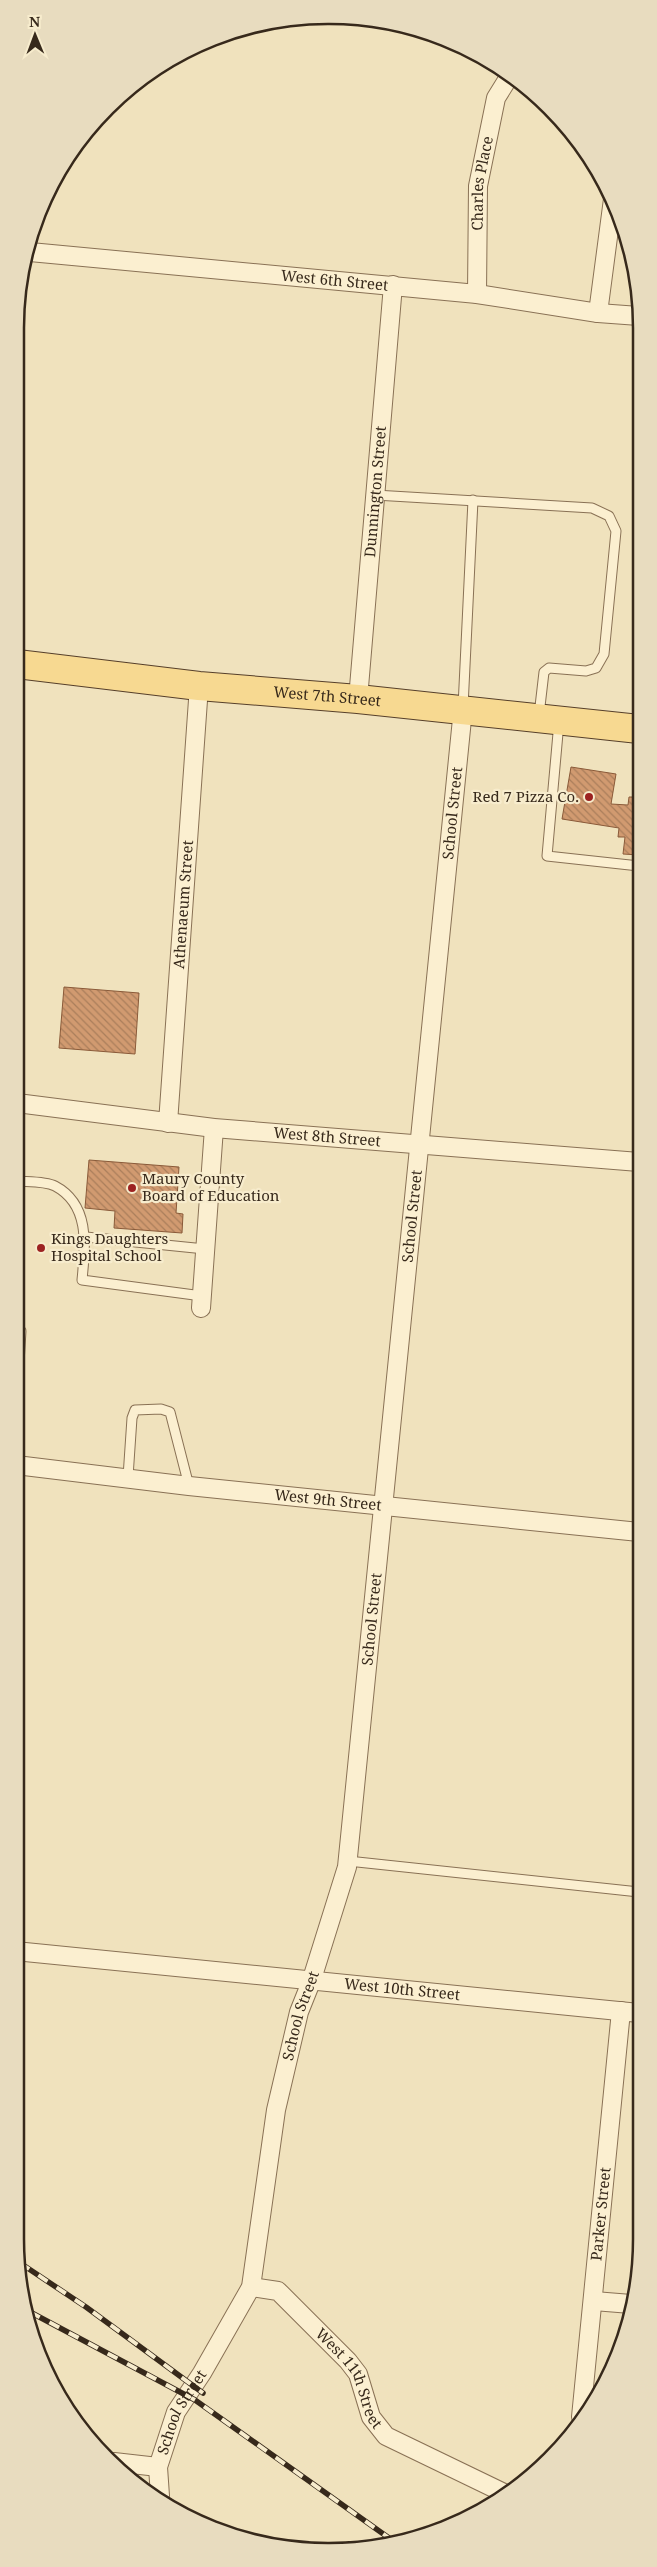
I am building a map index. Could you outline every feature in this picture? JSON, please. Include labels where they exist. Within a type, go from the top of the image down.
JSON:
[{"type":"main road","name":"West 7th Street","points":[[24,665],[199,686],[463,709],[549,721],[633,728]]},
{"type":"street","name":"Charles Place","points":[[477,294],[478,186],[496,98],[506,81]]},
{"type":"street","points":[[598,313],[611,215]]},
{"type":"street","name":"West 6th Street","points":[[34,252],[393,285],[477,294],[598,313],[633,316]]},
{"type":"street","name":"Dunnington Street","points":[[358,699],[393,285]]},
{"type":"street","name":"Athenaeum Street","points":[[168,1123],[199,686]]},
{"type":"street","name":"School Street","points":[[160,2492],[158,2467],[176,2412],[202,2373],[251,2288],[276,2110],[299,2012],[311,1982],[348,1861],[463,709]]},
{"type":"street","name":"West 8th Street","points":[[24,1104],[214,1128],[403,1145],[419,1144],[633,1162]]},
{"type":"street","points":[[202,1302],[214,1128]]},
{"type":"street","name":"West 9th Street","points":[[24,1466],[128,1477],[189,1486],[633,1531]]},
{"type":"street","name":"West 10th Street","points":[[24,1952],[311,1982],[633,2012]]},
{"type":"street","name":"Parker Street","points":[[581,2409],[594,2301],[621,2011]]},
{"type":"street","name":"West 11th Street","points":[[251,2288],[278,2291],[348,2361],[358,2374],[371,2417],[386,2436],[500,2491]]},
{"type":"street","points":[[594,2301],[626,2304]]},
{"type":"street","points":[[123,2463],[158,2467]]},
{"type":"lane","points":[[375,495],[592,508],[609,516],[616,531],[604,654],[596,668],[586,671],[549,668],[544,672],[549,721],[547,856],[633,865]]},
{"type":"lane","points":[[463,709],[472,500]]},
{"type":"lane","points":[[24,1182],[54,1186],[67,1195],[78,1212],[86,1237],[82,1280],[202,1302]]},
{"type":"lane","points":[[86,1237],[205,1249]]},
{"type":"lane","points":[[128,1477],[132,1418],[135,1410],[161,1409],[170,1412],[189,1486]]},
{"type":"lane","points":[[348,1861],[633,1891]]},
{"type":"building","name":"Red 7 Pizza Co.","points":[[571,767],[616,774],[611,804],[628,805],[629,797],[633,797],[633,855],[623,854],[625,837],[618,837],[619,828],[562,819]]},
{"type":"building","points":[[64,987],[139,993],[135,1054],[59,1048]]},
{"type":"building","name":"Maury County Board of Education","points":[[89,1160],[179,1167],[176,1213],[183,1214],[182,1233],[114,1228],[115,1211],[85,1208]]},
{"type":"railway","points":[[25,2266],[86,2307],[203,2393]]},
{"type":"railway","points":[[33,2314],[195,2400],[388,2537]]},
{"type":"place","name":"Red 7 Pizza Co.","points":[[589,797]]},
{"type":"place","name":"Maury County Board of Education","points":[[132,1188]]},
{"type":"place","name":"Kings Daughters Hospital School","points":[[41,1248]]}]
